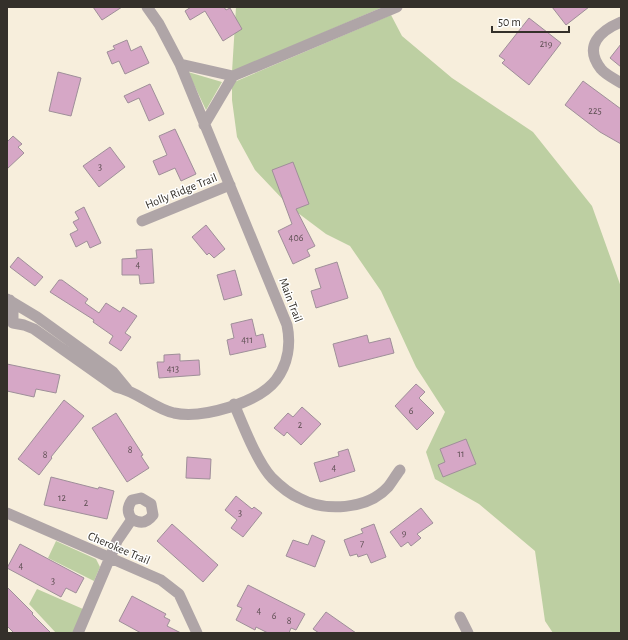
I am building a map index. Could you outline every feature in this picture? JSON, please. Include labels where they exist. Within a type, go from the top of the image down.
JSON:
[{"type":"street","name":"Main Trail","points":[[8,300],[37,317],[113,372],[127,389],[150,403],[175,413],[185,414],[211,412],[234,404],[260,393],[275,381],[282,371],[287,356],[290,337],[283,312],[204,125],[180,64],[159,24],[147,7]]},
{"type":"street","points":[[180,64],[233,76],[397,7]]},
{"type":"street","points":[[621,22],[608,28],[598,36],[594,48],[594,58],[602,70],[621,83]]},
{"type":"street","points":[[204,125],[233,76]]},
{"type":"street","name":"Holly Ridge Trail","points":[[142,221],[230,185]]},
{"type":"street","name":"Main Trail","points":[[8,300],[13,311],[10,324],[24,325],[34,329],[116,387],[127,389]]},
{"type":"street","points":[[234,404],[252,446],[272,477],[299,498],[321,506],[350,506],[370,499],[387,488],[400,470]]},
{"type":"street","name":"Cherokee Trail","points":[[7,513],[161,580],[179,594],[197,633]]},
{"type":"street","points":[[78,633],[109,558],[123,530],[132,519]]},
{"type":"street","points":[[460,617],[468,633]]},
{"type":"green space","points":[[236,7],[383,7],[232,72]]},
{"type":"green space","points":[[391,15],[402,36],[452,78],[533,132],[592,206],[621,287],[621,633],[553,633],[545,621],[535,551],[479,504],[435,479],[426,452],[445,412],[416,367],[381,291],[350,246],[326,234],[290,207],[255,170],[237,137],[232,100],[232,83]]},
{"type":"green space","points":[[188,72],[222,82],[206,110]]},
{"type":"green space","points":[[56,541],[96,559],[100,567],[94,581],[48,558]]},
{"type":"green space","points":[[37,589],[83,609],[73,633],[56,633],[29,604]]},
{"type":"building","points":[[93,7],[122,7],[102,20]]},
{"type":"building","points":[[191,7],[224,7],[226,10],[230,8],[242,29],[223,41],[205,11],[190,20],[185,11]]},
{"type":"building","points":[[552,7],[589,7],[566,25]]},
{"type":"building","points":[[529,18],[561,43],[529,85],[502,63],[505,60],[499,56]]},
{"type":"building","points":[[127,40],[131,51],[141,46],[149,63],[125,74],[119,61],[112,64],[107,52],[115,49],[113,46]]},
{"type":"building","points":[[621,44],[621,67],[610,58]]},
{"type":"building","points":[[58,72],[81,78],[71,116],[49,111]]},
{"type":"building","points":[[583,81],[621,109],[621,144],[600,132],[565,105]]},
{"type":"building","points":[[150,84],[164,114],[149,121],[139,98],[128,103],[124,96]]},
{"type":"building","points":[[175,129],[196,174],[181,181],[175,168],[159,175],[153,161],[167,155],[159,136]]},
{"type":"building","points":[[13,136],[22,144],[18,147],[24,153],[7,169],[7,142]]},
{"type":"building","points":[[110,147],[125,167],[99,187],[83,166]]},
{"type":"building","points":[[293,162],[309,204],[296,209],[315,246],[307,250],[310,256],[293,264],[278,231],[292,224],[272,170]]},
{"type":"building","points":[[84,207],[101,243],[90,248],[87,241],[76,247],[70,234],[78,230],[73,222],[79,219],[75,212]]},
{"type":"building","points":[[206,225],[225,249],[214,258],[209,253],[207,255],[192,237]]},
{"type":"building","points":[[152,249],[154,283],[140,284],[139,275],[122,275],[122,259],[137,258],[136,250]]},
{"type":"building","points":[[18,257],[43,277],[35,286],[10,267]]},
{"type":"building","points":[[337,262],[348,298],[316,308],[311,291],[321,288],[315,269]]},
{"type":"building","points":[[235,270],[242,295],[224,300],[217,275]]},
{"type":"building","points":[[59,280],[62,280],[88,299],[85,303],[99,313],[106,303],[120,312],[123,307],[137,316],[125,333],[131,337],[121,351],[109,343],[113,336],[93,322],[94,320],[50,292]]},
{"type":"building","points":[[252,319],[256,336],[263,334],[266,347],[230,355],[227,340],[234,338],[231,324]]},
{"type":"building","points":[[367,335],[369,343],[390,338],[394,353],[339,367],[333,344]]},
{"type":"building","points":[[180,354],[180,361],[199,360],[200,375],[159,378],[157,362],[164,362],[164,355]]},
{"type":"building","points":[[7,364],[60,375],[56,393],[36,389],[34,397],[7,391]]},
{"type":"building","points":[[416,384],[425,392],[419,398],[434,413],[417,430],[395,406]]},
{"type":"building","points":[[64,400],[84,416],[51,457],[52,458],[39,475],[18,459]]},
{"type":"building","points":[[302,407],[321,424],[301,445],[287,432],[284,436],[274,428],[288,413],[293,417]]},
{"type":"building","points":[[116,413],[143,455],[141,456],[149,468],[127,482],[92,428]]},
{"type":"building","points":[[466,439],[476,464],[443,477],[438,465],[445,462],[440,449]]},
{"type":"building","points":[[348,449],[355,471],[320,482],[314,463],[339,456],[338,452]]},
{"type":"building","points":[[187,457],[211,459],[210,479],[186,478]]},
{"type":"building","points":[[51,477],[98,489],[99,487],[114,491],[107,519],[44,505]]},
{"type":"building","points":[[236,496],[252,509],[254,507],[262,513],[243,537],[231,528],[237,520],[225,510]]},
{"type":"building","points":[[421,508],[433,523],[417,534],[421,538],[411,546],[408,542],[401,547],[390,532]]},
{"type":"building","points":[[172,524],[218,565],[203,582],[157,541]]},
{"type":"building","points":[[374,524],[386,557],[371,563],[367,554],[358,557],[357,554],[350,556],[344,540],[363,533],[361,529]]},
{"type":"building","points":[[312,535],[325,541],[315,567],[286,556],[293,540],[308,545]]},
{"type":"building","points":[[20,544],[84,578],[76,593],[66,588],[61,597],[7,568]]},
{"type":"building","points":[[248,585],[305,614],[296,630],[291,628],[289,633],[268,633],[256,627],[255,630],[236,620],[242,608],[237,606]]},
{"type":"building","points":[[7,587],[51,633],[14,633],[7,626]]},
{"type":"building","points":[[132,596],[166,614],[164,617],[170,620],[167,626],[181,633],[141,633],[119,621]]},
{"type":"building","points":[[326,612],[356,633],[319,633],[313,629]]}]
